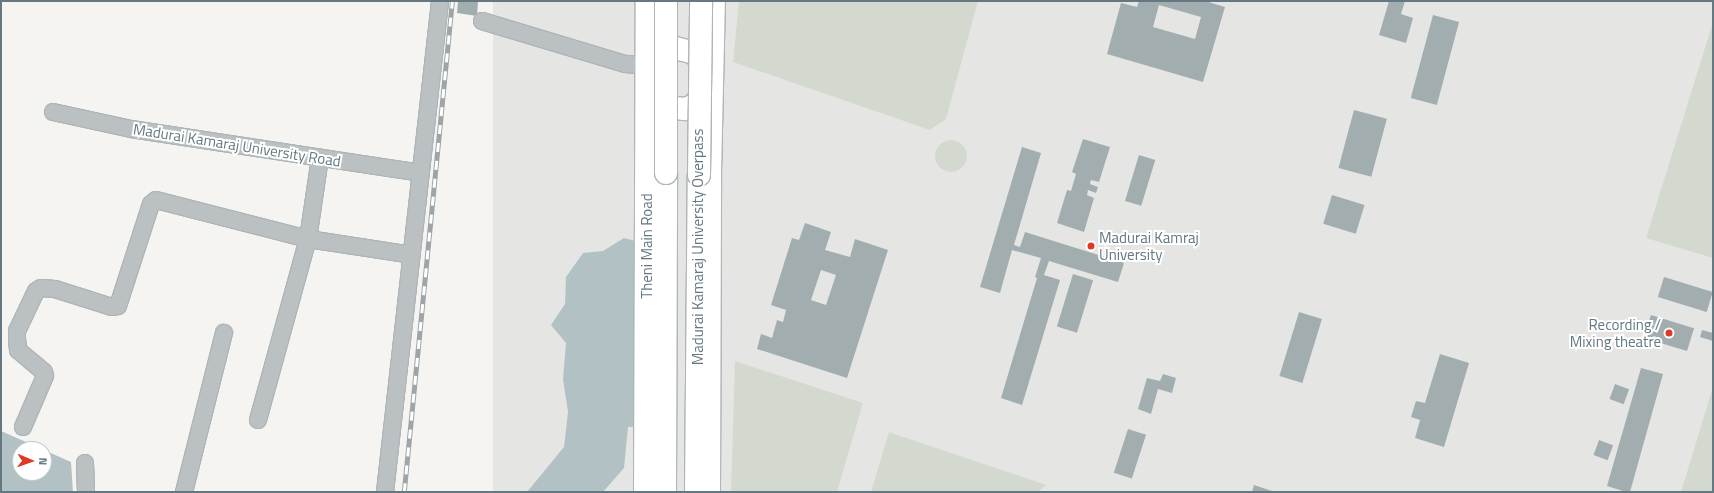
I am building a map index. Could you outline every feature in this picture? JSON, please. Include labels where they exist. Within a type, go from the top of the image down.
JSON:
[{"type":"main road","name":"Theni Main Road","points":[[645,492],[646,116],[654,64],[646,42],[647,1]]},
{"type":"main road","points":[[665,492],[666,1]]},
{"type":"main road","name":"Madurai Kamaraj University Overpass","points":[[696,492],[701,1]]},
{"type":"main road","points":[[706,104],[713,40],[714,1]]},
{"type":"main road","points":[[701,63],[713,40]]},
{"type":"main road","points":[[706,104],[675,109],[665,106],[657,95],[654,64],[666,51],[685,49],[695,53],[701,63],[706,104],[709,492]]},
{"type":"main road","points":[[646,116],[657,95]]},
{"type":"street","points":[[385,492],[440,1]]},
{"type":"street","points":[[482,21],[625,64],[654,64]]},
{"type":"street","name":"Madurai Kamaraj University Road","points":[[53,112],[131,129],[421,173]]},
{"type":"street","points":[[258,420],[308,239],[320,158]]},
{"type":"street","points":[[23,427],[44,376],[44,372],[18,350],[16,339],[18,330],[36,291],[41,288],[55,288],[112,307],[118,306],[151,204],[156,200],[308,239],[412,255]]},
{"type":"street","points":[[184,492],[224,333]]},
{"type":"street","points":[[85,463],[86,492]]},
{"type":"shaded area","name":"Madurai Kamraj University","points":[[493,1],[1713,1],[1713,492],[493,492]]},
{"type":"shaded area","points":[[739,1],[978,1],[946,119],[930,130],[733,62]]},
{"type":"shaded area","points":[[1713,22],[1713,258],[1646,238]]},
{"type":"shaded area","points":[[948,140],[954,140],[963,144],[967,156],[963,168],[954,172],[948,172],[939,168],[935,159],[935,153],[939,144]]},
{"type":"shaded area","points":[[624,238],[639,242],[637,427],[628,427],[624,468],[603,492],[527,492],[564,447],[568,412],[563,379],[566,343],[551,325],[565,304],[566,277],[583,253],[603,251]]},
{"type":"shaded area","points":[[735,361],[863,403],[837,492],[731,492]]},
{"type":"shaded area","points":[[1713,387],[1713,492],[1681,492]]},
{"type":"shaded area","points":[[1,431],[24,441],[12,441],[12,481],[52,481],[52,454],[71,462],[73,492],[1,492]]},
{"type":"shaded area","points":[[889,432],[1046,485],[1038,492],[871,492]]},
{"type":"building","points":[[458,1],[478,1],[477,16],[457,13]]},
{"type":"building","points":[[1139,1],[1205,1],[1225,7],[1203,82],[1107,54],[1121,3],[1137,7]],"holes":[[[1159,5],[1201,17],[1195,39],[1153,27]]]},
{"type":"building","points":[[1389,1],[1405,1],[1401,14],[1413,18],[1406,43],[1379,35]]},
{"type":"building","points":[[1433,15],[1459,22],[1437,105],[1411,98]]},
{"type":"building","points":[[1354,110],[1387,119],[1371,177],[1338,168]]},
{"type":"building","points":[[1083,139],[1110,147],[1099,182],[1091,180],[1090,184],[1098,187],[1096,193],[1088,190],[1087,195],[1094,198],[1084,232],[1057,223],[1067,190],[1071,191],[1076,174],[1072,172]]},
{"type":"building","points":[[1022,147],[1041,153],[1014,245],[1020,247],[1025,232],[1124,263],[1118,282],[1049,261],[1044,275],[1060,280],[1022,405],[1001,398],[1037,278],[1035,277],[1041,258],[1012,250],[1000,293],[980,287]]},
{"type":"building","points":[[1139,155],[1155,160],[1141,206],[1125,201]]},
{"type":"building","points":[[1332,195],[1365,205],[1356,234],[1323,224]]},
{"type":"building","points":[[805,223],[831,232],[825,250],[850,257],[855,239],[888,250],[847,378],[757,349],[761,334],[772,338],[777,320],[783,322],[786,310],[771,305],[792,238],[799,240]],"holes":[[[821,270],[836,275],[826,305],[811,300]]]},
{"type":"building","points":[[1073,274],[1093,280],[1077,333],[1057,327]]},
{"type":"building","points":[[1664,277],[1713,292],[1707,312],[1658,297]]},
{"type":"building","points":[[1299,312],[1322,319],[1302,383],[1279,376]]},
{"type":"building","name":"Recording / Mixing theatre","points":[[1651,315],[1694,328],[1687,351],[1644,338]]},
{"type":"building","points":[[1702,330],[1713,333],[1713,341],[1700,337]]},
{"type":"building","points":[[1440,354],[1469,363],[1444,447],[1415,438],[1420,420],[1411,417],[1416,401],[1425,403]]},
{"type":"building","points":[[1641,368],[1663,374],[1630,492],[1626,492],[1607,486]]},
{"type":"building","points":[[1163,374],[1176,378],[1172,393],[1158,389],[1151,414],[1138,409],[1147,378],[1160,381]]},
{"type":"building","points":[[1615,384],[1629,389],[1624,404],[1610,399]]},
{"type":"building","points":[[1128,429],[1146,435],[1132,479],[1114,473]]},
{"type":"building","points":[[1599,440],[1613,445],[1608,460],[1594,455]]},
{"type":"building","points":[[1254,485],[1275,492],[1252,492]]},
{"type":"railway","points":[[404,492],[452,1]]},
{"type":"place","name":"Madurai Kamraj University","points":[[1091,246]]},
{"type":"place","name":"Recording / Mixing theatre","points":[[1669,333]]}]
